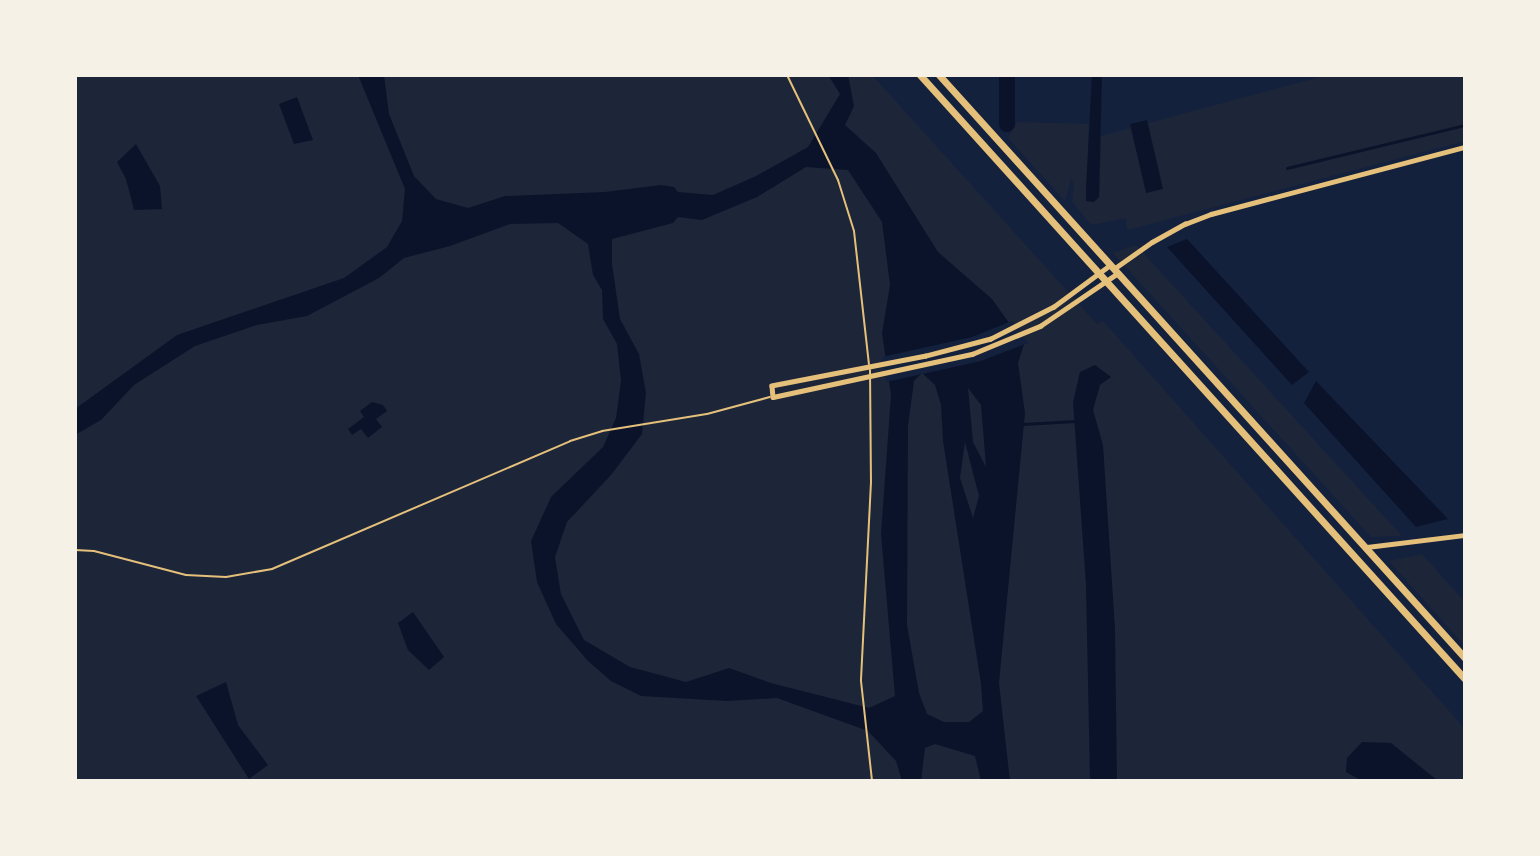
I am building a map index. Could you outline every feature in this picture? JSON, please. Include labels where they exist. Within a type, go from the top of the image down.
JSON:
[{"type":"highway","points":[[920,75],[1465,679]]},
{"type":"highway","points":[[939,75],[1465,657]]},
{"type":"street","points":[[1115,268],[1106,282],[1040,326],[972,354],[773,397],[772,386],[880,365],[991,339],[1037,317],[1174,230],[1211,214],[1465,147]]},
{"type":"street","points":[[1366,547],[1465,535]]},
{"type":"lane","points":[[787,75],[813,123],[838,180],[854,231],[870,367],[871,482],[861,681],[872,781]]},
{"type":"lane","points":[[75,550],[101,553],[186,575],[226,577],[272,569],[486,475],[602,431],[706,414],[773,397]]},
{"type":"shaded area","points":[[75,75],[872,75],[1097,324],[1103,321],[1465,729],[1465,781],[75,781]]},
{"type":"shaded area","points":[[358,75],[384,75],[389,114],[414,176],[436,199],[468,208],[505,196],[605,192],[661,185],[674,187],[678,192],[713,195],[756,176],[808,147],[840,94],[828,75],[848,75],[854,106],[845,125],[876,153],[938,252],[992,299],[1024,344],[1018,363],[1025,413],[999,683],[1010,781],[981,781],[975,756],[935,744],[925,748],[921,781],[902,781],[896,761],[868,731],[777,698],[727,701],[641,696],[611,681],[588,661],[556,624],[537,582],[531,541],[551,497],[603,447],[616,418],[621,381],[617,344],[603,319],[602,290],[593,275],[588,244],[558,223],[510,224],[450,246],[404,258],[379,278],[307,316],[257,325],[195,346],[134,385],[101,420],[75,435],[75,409],[177,335],[344,278],[387,247],[402,221],[405,189]],"holes":[[[806,167],[848,170],[882,222],[890,285],[882,333],[891,395],[881,534],[895,696],[869,708],[771,683],[729,668],[686,682],[630,667],[584,640],[561,594],[555,557],[567,522],[611,475],[642,434],[646,393],[639,354],[620,319],[612,264],[612,239],[673,223],[678,217],[702,220],[757,197]],[[922,373],[935,385],[941,405],[943,441],[981,684],[983,711],[969,722],[944,722],[927,714],[919,693],[907,625],[908,426],[914,381]],[[968,388],[981,405],[986,467],[973,442]],[[965,442],[979,496],[973,518],[960,478]]]},
{"type":"shaded area","points":[[1092,75],[1102,75],[1099,197],[1094,202],[1086,201]]},
{"type":"shaded area","points":[[1327,75],[1465,75],[1465,141],[1127,230],[1126,218],[1091,225],[1072,202],[1074,185],[1071,179],[1065,201],[1008,138],[1017,122],[1089,124],[1087,201],[1099,197],[1101,136]]},
{"type":"shaded area","points":[[297,97],[313,140],[294,144],[279,104]]},
{"type":"shaded area","points":[[1147,120],[1163,189],[1146,193],[1130,124]]},
{"type":"shaded area","points":[[136,144],[160,186],[162,209],[134,210],[126,179],[117,162]]},
{"type":"shaded area","points":[[1187,239],[1309,372],[1292,385],[1167,247]]},
{"type":"shaded area","points":[[1136,245],[1402,536],[1371,537],[1113,253]]},
{"type":"shaded area","points":[[1095,365],[1111,377],[1100,385],[1093,410],[1103,445],[1115,629],[1117,781],[1090,781],[1086,585],[1073,402],[1080,372]]},
{"type":"shaded area","points":[[1316,381],[1448,519],[1416,527],[1304,403]]},
{"type":"shaded area","points":[[372,402],[383,405],[387,411],[376,419],[382,427],[368,438],[361,429],[352,435],[348,429],[364,417],[360,411]]},
{"type":"shaded area","points":[[1422,554],[1465,602],[1465,646],[1389,561]]},
{"type":"shaded area","points":[[413,612],[444,657],[429,670],[408,650],[398,623]]},
{"type":"shaded area","points":[[226,682],[238,725],[268,765],[249,779],[196,696]]},
{"type":"shaded area","points":[[1362,742],[1391,743],[1438,781],[1362,781],[1346,772],[1347,758]]},
{"type":"pier","points":[[1012,321],[1028,343],[981,361],[886,382],[882,357],[972,337]]},
{"type":"waterway","points":[[1007,75],[1007,124]]},
{"type":"waterway","points":[[1287,168],[1465,125]]},
{"type":"waterway","points":[[1023,424],[1075,421]]}]
